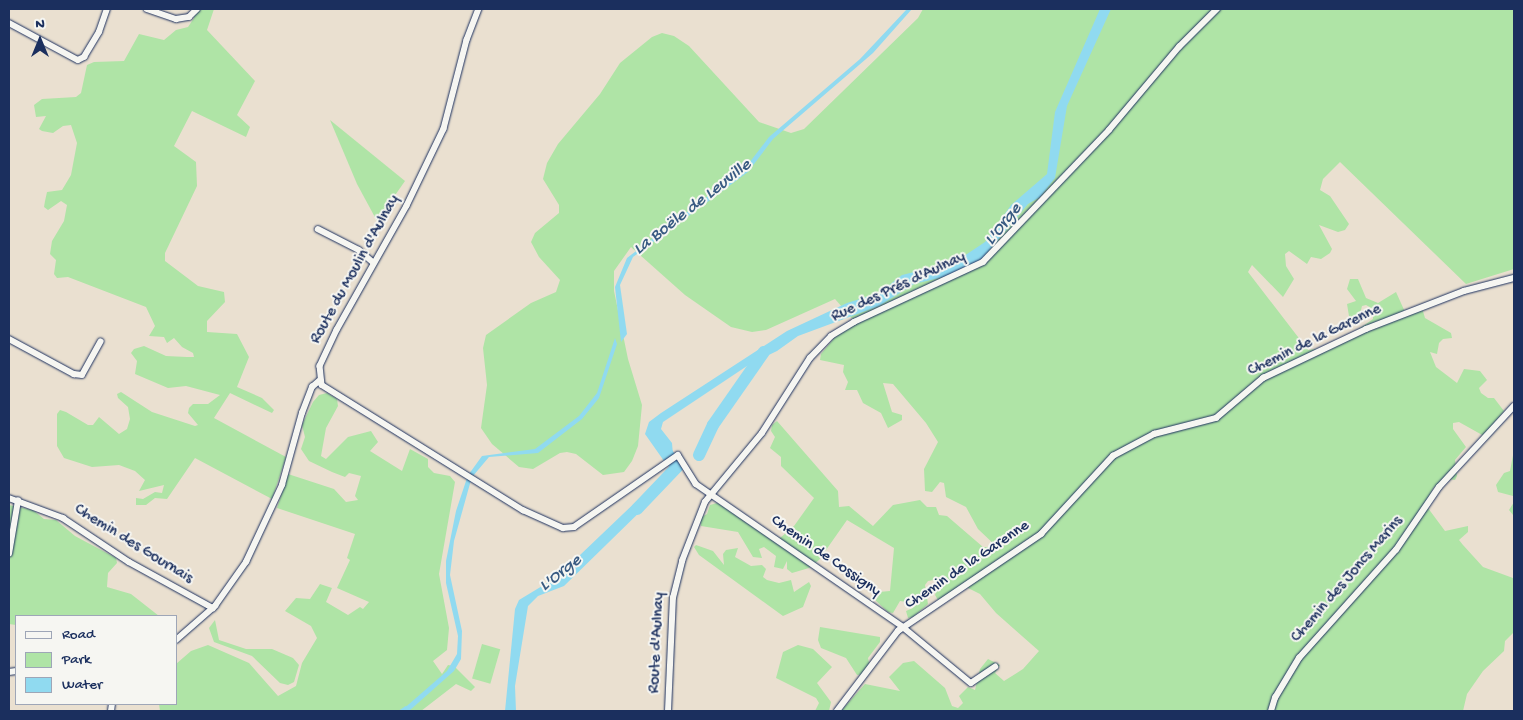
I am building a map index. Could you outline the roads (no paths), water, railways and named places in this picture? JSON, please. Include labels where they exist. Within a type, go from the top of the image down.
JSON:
[{"type":"street","points":[[9,23],[78,60],[84,57],[89,49],[107,9]]},
{"type":"street","points":[[147,9],[176,19],[196,10]]},
{"type":"street","name":"Route du Moulin d'Aulnay","points":[[178,638],[213,608],[246,562],[266,524],[292,458],[302,413],[312,387],[319,381],[320,366],[373,262],[407,206],[444,129],[467,40],[479,9]]},
{"type":"street","name":"Rue des Prés d'Aulnay","points":[[711,493],[751,447],[810,358],[831,336],[877,310],[983,262],[1109,130],[1179,47],[1217,9]]},
{"type":"street","points":[[318,229],[359,250],[373,262]]},
{"type":"street","name":"Chemin de la Garenne","points":[[836,711],[863,673],[902,627],[1041,534],[1113,456],[1154,434],[1216,418],[1263,378],[1366,329],[1464,291],[1514,278]]},
{"type":"street","points":[[9,339],[74,374],[82,375],[100,342]]},
{"type":"street","name":"Chemin de Cossigny","points":[[319,381],[326,388],[523,510],[563,528],[574,526],[674,456],[681,458],[690,479],[902,627],[971,683],[995,667]]},
{"type":"street","name":"Chemin des Joncs Marins","points":[[1271,711],[1274,698],[1299,658],[1396,550],[1439,487],[1514,406]]},
{"type":"street","name":"Route d'Aulnay","points":[[668,711],[672,598],[682,562],[711,493]]},
{"type":"street","name":"Chemin des Gournais","points":[[9,498],[79,526],[129,562],[213,608]]},
{"type":"street","points":[[9,554],[18,501]]},
{"type":"water","points":[[907,9],[912,9],[873,53],[773,139],[748,172],[633,257],[620,285],[627,334],[621,342],[615,287],[627,258],[746,167],[769,137],[860,59]]},
{"type":"water","points":[[1100,9],[1111,9],[1067,106],[1055,178],[1040,197],[1028,204],[982,259],[956,274],[914,284],[879,306],[798,336],[777,351],[750,364],[663,422],[661,429],[672,443],[673,455],[664,461],[645,434],[649,422],[661,413],[787,331],[847,303],[879,293],[902,275],[955,262],[985,242],[1011,205],[1047,174],[1055,112]]},
{"type":"water","points":[[615,338],[617,344],[599,398],[582,419],[538,453],[489,457],[473,476],[469,474],[482,456],[535,449],[579,416],[597,393]]},
{"type":"water","points":[[467,478],[471,480],[454,541],[450,575],[462,631],[461,659],[454,671],[409,711],[401,711],[447,671],[457,654],[458,636],[446,583],[446,561],[456,511]]},
{"type":"water","points":[[645,493],[650,502],[564,586],[538,596],[528,606],[515,686],[516,711],[505,711],[515,609],[519,600],[557,577]]},
{"type":"waterway","name":"L'Orge","points":[[699,455],[713,425],[764,352]]},
{"type":"waterway","name":"L'Orge","points":[[637,509],[677,467],[663,448]]},
{"type":"waterway","name":"La Boële de Leuville","points":[[400,711],[406,707]]}]
